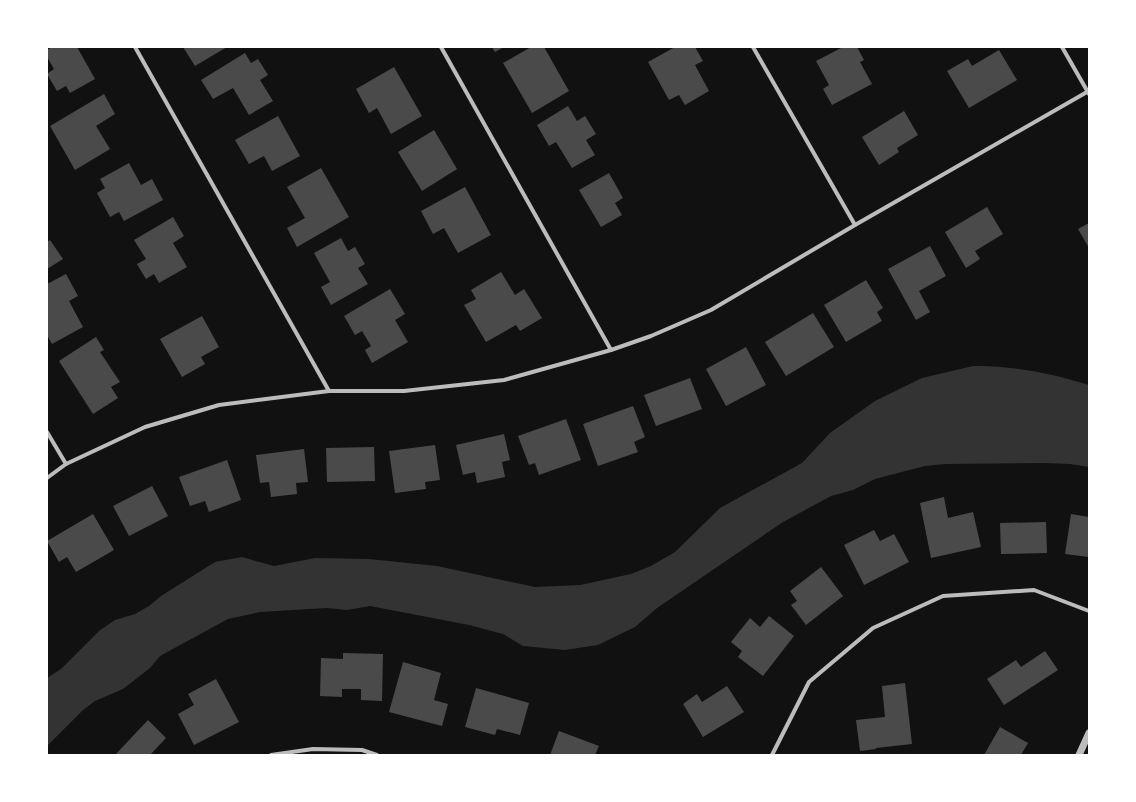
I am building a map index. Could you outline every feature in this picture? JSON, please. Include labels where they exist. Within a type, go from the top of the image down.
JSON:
[{"type":"street","points":[[135,47],[329,391]]},
{"type":"street","points":[[441,47],[611,350]]},
{"type":"street","points":[[753,47],[855,225]]},
{"type":"street","points":[[47,478],[66,464],[145,427],[219,405],[329,391],[404,391],[504,380],[611,350],[650,336],[711,310],[855,225],[1088,93],[1062,47]]},
{"type":"street","points":[[47,432],[66,464]]},
{"type":"street","points":[[772,755],[809,682],[873,628],[887,621],[943,596],[1034,590],[1089,611]]},
{"type":"street","points":[[1079,755],[1089,733]]},
{"type":"street","points":[[271,755],[313,749],[362,750],[377,755]]},
{"type":"shaded area","points":[[973,366],[1002,367],[1032,371],[1089,385],[1089,467],[1070,464],[1044,463],[946,464],[925,466],[875,479],[853,490],[831,496],[783,522],[657,608],[635,627],[598,645],[565,650],[523,646],[503,634],[469,625],[370,606],[347,610],[326,608],[260,612],[228,619],[160,656],[150,668],[123,689],[95,701],[83,710],[47,746],[47,678],[61,669],[99,631],[115,620],[135,614],[149,606],[161,596],[215,562],[242,557],[274,566],[315,558],[369,559],[437,566],[535,587],[580,585],[631,574],[651,566],[675,552],[720,508],[802,463],[830,433],[875,401],[922,378]]},
{"type":"building","points":[[52,47],[77,47],[95,79],[70,93],[66,86],[57,91],[47,74],[54,69],[47,57],[47,50]]},
{"type":"building","points":[[183,47],[227,47],[195,66]]},
{"type":"building","points":[[492,47],[504,47],[495,52]]},
{"type":"building","points":[[531,47],[544,47],[569,91],[532,113],[503,63]]},
{"type":"building","points":[[675,47],[695,47],[703,61],[695,65],[709,91],[685,105],[679,95],[669,100],[648,62]]},
{"type":"building","points":[[843,47],[857,47],[864,60],[860,62],[872,84],[832,105],[823,89],[829,85],[816,61]]},
{"type":"building","points":[[999,50],[1017,80],[969,108],[947,71],[968,59],[972,66]]},
{"type":"building","points":[[245,53],[251,63],[258,59],[268,75],[260,80],[273,101],[249,115],[233,88],[213,99],[201,80]]},
{"type":"building","points":[[394,67],[422,116],[391,134],[377,108],[369,113],[356,89]]},
{"type":"building","points":[[104,94],[115,114],[96,126],[110,149],[75,170],[50,126]]},
{"type":"building","points":[[568,106],[577,121],[585,116],[596,134],[586,140],[595,155],[572,168],[556,142],[549,146],[537,125]]},
{"type":"building","points":[[904,111],[918,135],[897,148],[899,152],[879,165],[862,137]]},
{"type":"building","points":[[278,116],[300,156],[272,171],[264,156],[249,164],[235,140]]},
{"type":"building","points":[[434,130],[457,169],[422,191],[398,152]]},
{"type":"building","points":[[129,163],[141,185],[152,179],[163,200],[124,221],[119,212],[110,217],[97,193],[105,188],[100,179]]},
{"type":"building","points":[[321,168],[349,217],[297,247],[287,228],[305,218],[287,187]]},
{"type":"building","points":[[609,173],[623,198],[615,203],[622,215],[601,227],[579,190]]},
{"type":"building","points":[[465,187],[491,235],[458,253],[444,228],[433,234],[421,211]]},
{"type":"building","points":[[987,207],[1003,234],[975,251],[980,259],[966,268],[945,232]]},
{"type":"building","points":[[173,217],[184,236],[173,243],[187,267],[159,283],[154,274],[146,279],[137,264],[146,259],[134,240]]},
{"type":"building","points":[[1089,223],[1089,248],[1078,229]]},
{"type":"building","points":[[341,238],[348,251],[355,247],[365,264],[358,268],[368,284],[331,305],[321,287],[330,282],[314,253]]},
{"type":"building","points":[[50,240],[63,259],[47,269],[47,242]]},
{"type":"building","points":[[930,246],[946,276],[919,291],[930,312],[916,320],[888,269]]},
{"type":"building","points":[[501,272],[515,295],[524,289],[542,318],[520,331],[516,325],[486,342],[464,305],[476,299],[471,290]]},
{"type":"building","points":[[66,274],[78,296],[69,301],[83,327],[52,344],[47,335],[47,284]]},
{"type":"building","points":[[866,280],[883,308],[877,312],[882,321],[846,342],[824,305]]},
{"type":"building","points":[[390,289],[405,314],[395,320],[408,342],[372,363],[365,350],[371,346],[362,331],[355,335],[344,316]]},
{"type":"building","points":[[813,313],[834,347],[786,376],[765,342]]},
{"type":"building","points":[[202,316],[219,347],[201,357],[205,364],[182,377],[160,339]]},
{"type":"building","points":[[96,337],[104,350],[100,352],[120,382],[111,387],[118,398],[93,414],[59,361]]},
{"type":"building","points":[[746,347],[766,385],[726,406],[706,369]]},
{"type":"building","points":[[690,378],[702,409],[656,426],[644,395]]},
{"type":"building","points":[[633,406],[645,437],[634,442],[638,452],[598,466],[583,424]]},
{"type":"building","points":[[566,419],[581,460],[539,475],[535,463],[529,465],[518,436]]},
{"type":"building","points":[[504,434],[510,460],[502,462],[505,477],[477,483],[475,472],[463,475],[456,445]]},
{"type":"building","points":[[435,445],[440,480],[425,482],[426,489],[395,493],[389,451]]},
{"type":"building","points":[[374,447],[375,481],[327,482],[326,448]]},
{"type":"building","points":[[304,449],[308,482],[296,483],[297,494],[271,497],[269,482],[260,483],[256,455]]},
{"type":"building","points":[[227,460],[241,500],[209,512],[205,501],[190,506],[179,477]]},
{"type":"building","points":[[152,486],[168,516],[129,536],[113,506]]},
{"type":"building","points":[[944,497],[948,518],[973,512],[981,547],[931,558],[920,503]]},
{"type":"building","points":[[93,514],[114,550],[76,572],[67,557],[59,562],[47,541]]},
{"type":"building","points":[[1071,514],[1089,517],[1089,557],[1065,554]]},
{"type":"building","points":[[1046,522],[1047,553],[1001,554],[1000,523]]},
{"type":"building","points":[[874,530],[880,541],[894,534],[909,562],[864,585],[844,545]]},
{"type":"building","points":[[821,567],[843,596],[806,625],[791,605],[797,601],[790,591]]},
{"type":"building","points":[[769,616],[794,636],[763,676],[738,657],[742,651],[731,642],[750,618],[760,627]]},
{"type":"building","points":[[1045,651],[1058,670],[1004,705],[987,679],[1016,660],[1021,667]]},
{"type":"building","points":[[343,653],[383,654],[382,701],[361,700],[361,689],[342,689],[342,697],[320,696],[321,658],[343,659]]},
{"type":"building","points":[[403,662],[441,673],[434,700],[448,704],[442,726],[389,712]]},
{"type":"building","points":[[216,679],[239,722],[194,745],[178,714],[194,705],[188,694]]},
{"type":"building","points":[[905,683],[912,744],[860,751],[856,720],[885,717],[882,686]]},
{"type":"building","points":[[727,686],[744,712],[703,737],[683,704],[697,694],[702,702]]},
{"type":"building","points":[[476,688],[529,703],[520,735],[497,729],[495,735],[465,727]]},
{"type":"building","points":[[148,720],[166,738],[150,755],[115,755]]},
{"type":"building","points":[[1000,727],[1028,743],[1021,755],[984,755]]},
{"type":"building","points":[[559,731],[599,746],[595,755],[550,755]]}]
